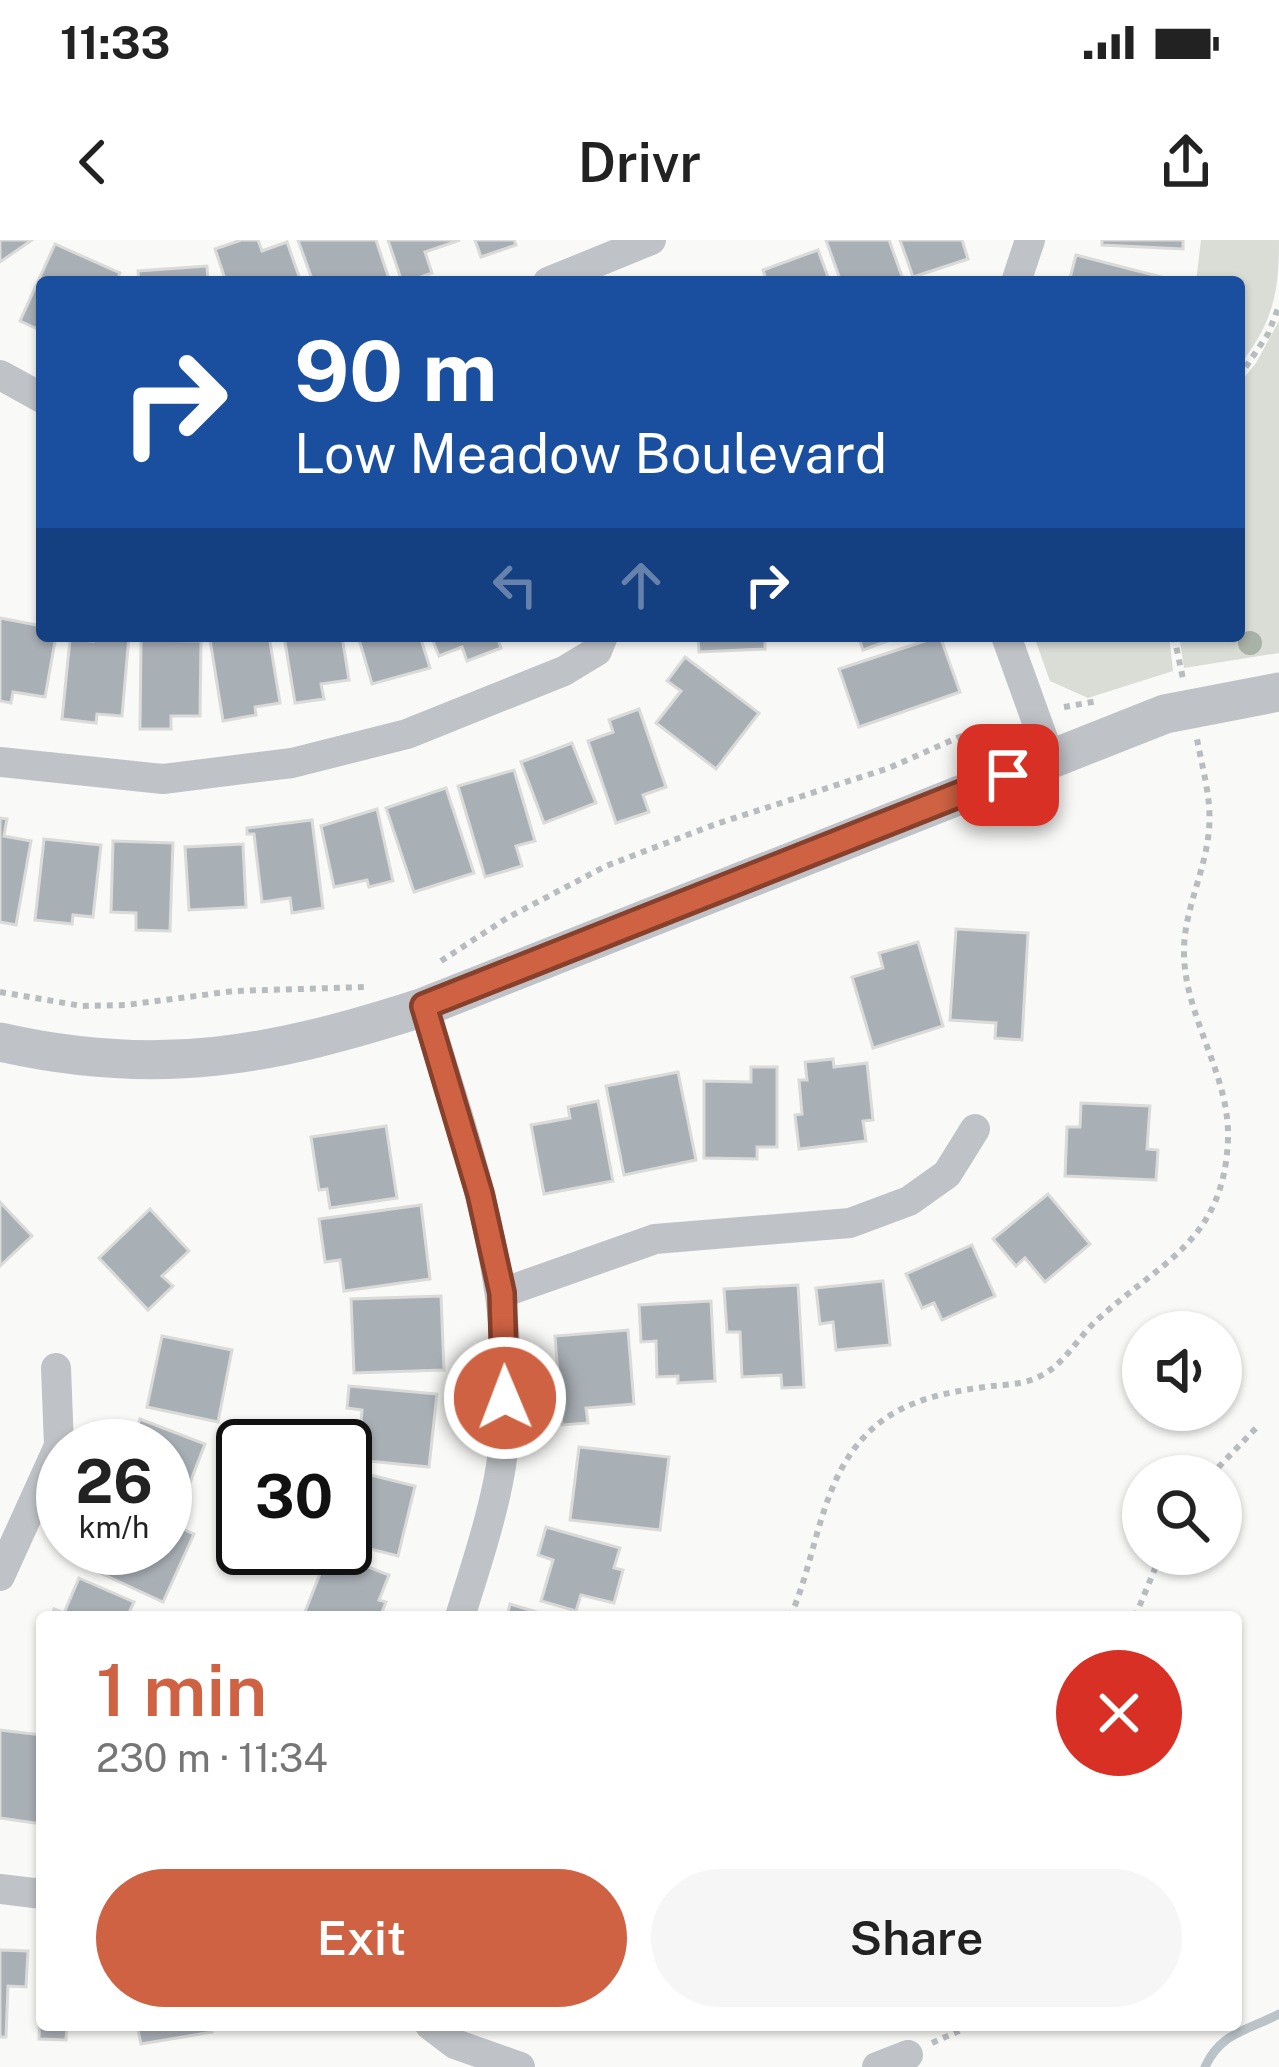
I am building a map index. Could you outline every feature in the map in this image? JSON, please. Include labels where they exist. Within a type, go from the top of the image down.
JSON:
[{"type":"street","points":[[563,276],[651,240]]},
{"type":"street","points":[[1018,276],[1030,240]]},
{"type":"street","points":[[0,375],[36,395]]},
{"type":"street","points":[[0,762],[163,779],[292,763],[407,734],[564,671],[597,651],[601,642]]},
{"type":"street","points":[[1008,642],[1050,758]]},
{"type":"street","points":[[0,1042],[52,1054],[188,1061],[260,1053],[330,1037],[425,987],[1050,758],[1180,687],[1279,692]]},
{"type":"street","points":[[425,987],[502,1293],[505,1398],[501,1466],[462,1611]]},
{"type":"street","points":[[502,1293],[655,1239],[850,1223],[910,1201],[947,1174],[975,1129]]},
{"type":"street","points":[[0,1576],[59,1446],[56,1368]]},
{"type":"street","points":[[0,1889],[36,1893]]},
{"type":"street","points":[[438,2031],[455,2044],[520,2067]]},
{"type":"street","points":[[877,2067],[908,2054]]},
{"type":"path","points":[[1245,368],[1268,334],[1279,306]]},
{"type":"path","points":[[792,1611],[828,1500],[848,1457],[868,1431],[909,1404],[941,1393],[1036,1378],[1062,1362],[1115,1303],[1178,1257],[1200,1231],[1214,1200],[1228,1141],[1227,1116],[1198,1028],[1183,949],[1210,826],[1175,642]]},
{"type":"path","points":[[425,987],[539,899],[606,866],[716,824],[890,768],[966,734],[1000,731],[1114,696]]},
{"type":"path","points":[[0,992],[82,1006],[234,991],[380,986]]},
{"type":"path","points":[[1230,1455],[1258,1426]]},
{"type":"path","points":[[1137,1611],[1152,1575]]},
{"type":"path","points":[[908,2054],[959,2031]]},
{"type":"shaded area","points":[[1201,240],[1279,240],[1272,307],[1245,357],[1245,276],[1197,276]]},
{"type":"shaded area","points":[[1279,321],[1279,653],[1184,668],[1180,642],[1245,642],[1245,377]]},
{"type":"shaded area","points":[[1036,642],[1170,642],[1173,671],[1088,698],[1050,681]]},
{"type":"building","points":[[0,240],[32,240],[0,262]]},
{"type":"building","points":[[258,240],[262,251],[287,242],[299,276],[224,276],[215,249]]},
{"type":"building","points":[[298,240],[376,240],[388,276],[311,276]]},
{"type":"building","points":[[388,240],[460,240],[425,252],[432,273],[400,276]]},
{"type":"building","points":[[475,240],[514,240],[516,245],[481,257]]},
{"type":"building","points":[[826,240],[889,240],[902,276],[839,276]]},
{"type":"building","points":[[900,240],[962,240],[968,259],[913,276]]},
{"type":"building","points":[[1102,240],[1183,240],[1183,249],[1102,245]]},
{"type":"building","points":[[55,244],[120,273],[119,276],[40,276]]},
{"type":"building","points":[[818,250],[828,276],[765,276],[763,270]]},
{"type":"building","points":[[1076,255],[1157,276],[1071,276]]},
{"type":"building","points":[[207,266],[208,276],[138,276],[138,271]]},
{"type":"building","points":[[36,286],[36,328],[20,321]]},
{"type":"building","points":[[0,618],[36,625],[36,642],[55,642],[45,697],[13,692],[11,703],[0,701]]},
{"type":"building","points":[[70,642],[128,642],[122,716],[97,714],[96,723],[62,719]]},
{"type":"building","points":[[141,642],[201,642],[200,716],[171,716],[171,729],[140,729]]},
{"type":"building","points":[[210,642],[270,642],[280,703],[255,707],[256,715],[223,721]]},
{"type":"building","points":[[285,642],[343,642],[349,680],[321,684],[324,699],[295,703]]},
{"type":"building","points":[[360,642],[422,642],[430,668],[372,684]]},
{"type":"building","points":[[433,642],[499,642],[501,648],[467,661],[462,647],[439,656]]},
{"type":"building","points":[[698,642],[765,642],[765,649],[699,652]]},
{"type":"building","points":[[860,642],[885,642],[863,650]]},
{"type":"building","points":[[922,642],[942,642],[960,692],[859,727],[839,669]]},
{"type":"building","points":[[685,657],[759,713],[716,769],[656,723],[681,691],[667,681]]},
{"type":"building","points":[[639,709],[666,787],[643,795],[649,812],[616,823],[588,741],[613,732],[609,720]]},
{"type":"building","points":[[572,743],[596,803],[544,823],[521,762]]},
{"type":"building","points":[[514,770],[535,841],[516,846],[522,866],[485,877],[458,786]]},
{"type":"building","points":[[446,788],[474,873],[414,892],[386,808]]},
{"type":"building","points":[[377,809],[393,881],[369,887],[367,880],[334,887],[321,826]]},
{"type":"building","points":[[0,818],[7,819],[4,836],[31,841],[16,925],[0,922]]},
{"type":"building","points":[[312,820],[323,908],[292,913],[290,898],[262,902],[254,834],[247,834],[247,828]]},
{"type":"building","points":[[44,839],[101,845],[93,917],[73,915],[72,924],[35,920]]},
{"type":"building","points":[[113,841],[173,843],[170,931],[136,930],[136,913],[111,912]]},
{"type":"building","points":[[243,844],[246,907],[189,910],[185,847]]},
{"type":"building","points":[[956,929],[1028,933],[1022,1040],[995,1038],[996,1023],[950,1020]]},
{"type":"building","points":[[918,942],[943,1026],[873,1048],[852,977],[883,968],[879,953]]},
{"type":"building","points":[[833,1059],[834,1067],[867,1063],[873,1120],[863,1121],[866,1141],[799,1149],[795,1115],[802,1114],[799,1080],[807,1080],[805,1062]]},
{"type":"building","points":[[751,1067],[777,1067],[777,1147],[757,1147],[757,1159],[704,1158],[704,1081],[751,1082]]},
{"type":"building","points":[[678,1072],[696,1160],[624,1175],[606,1086]]},
{"type":"building","points":[[598,1101],[613,1181],[544,1194],[531,1125],[570,1118],[568,1107]]},
{"type":"building","points":[[1081,1103],[1150,1106],[1147,1149],[1158,1150],[1156,1180],[1065,1176],[1067,1127],[1080,1127]]},
{"type":"building","points":[[386,1126],[397,1198],[330,1208],[327,1189],[319,1190],[311,1137]]},
{"type":"building","points":[[1048,1194],[1090,1244],[1045,1282],[1025,1258],[1016,1266],[993,1239]]},
{"type":"building","points":[[0,1202],[32,1236],[0,1266]]},
{"type":"building","points":[[421,1205],[430,1279],[344,1291],[340,1260],[325,1262],[319,1219]]},
{"type":"building","points":[[150,1209],[189,1251],[162,1276],[173,1286],[148,1310],[99,1258]]},
{"type":"building","points":[[972,1245],[995,1296],[942,1320],[934,1303],[922,1308],[906,1274]]},
{"type":"building","points":[[883,1281],[890,1345],[836,1350],[833,1322],[820,1324],[816,1288]]},
{"type":"building","points":[[798,1285],[804,1387],[782,1388],[781,1375],[742,1377],[740,1332],[727,1332],[724,1289]]},
{"type":"building","points":[[441,1296],[444,1370],[354,1373],[351,1299]]},
{"type":"building","points":[[711,1301],[715,1381],[678,1383],[678,1376],[657,1377],[656,1341],[641,1342],[639,1305]]},
{"type":"building","points":[[628,1330],[634,1404],[586,1408],[588,1423],[562,1425],[555,1336]]},
{"type":"building","points":[[162,1336],[232,1350],[216,1422],[147,1407]]},
{"type":"building","points":[[349,1386],[437,1394],[429,1467],[372,1461],[372,1419],[361,1419],[362,1410],[347,1408]]},
{"type":"building","points":[[192,1439],[205,1444],[192,1477]]},
{"type":"building","points":[[579,1447],[669,1457],[660,1530],[570,1520]]},
{"type":"building","points":[[372,1475],[415,1486],[398,1556],[372,1550]]},
{"type":"building","points":[[546,1527],[620,1548],[614,1568],[623,1570],[614,1603],[581,1595],[576,1611],[541,1601],[553,1560],[538,1555]]},
{"type":"building","points":[[372,1568],[389,1575],[379,1600],[386,1602],[382,1611],[305,1611],[319,1575],[372,1575]]},
{"type":"building","points":[[105,1575],[175,1575],[163,1602]]},
{"type":"building","points":[[79,1578],[134,1602],[130,1611],[65,1611]]},
{"type":"building","points":[[0,1730],[36,1734],[36,1823],[0,1818]]},
{"type":"building","points":[[0,1950],[28,1951],[26,1987],[8,1986],[6,2037],[0,2037]]},
{"type":"building","points":[[39,2031],[67,2031],[66,2040],[39,2039]]},
{"type":"building","points":[[138,2031],[212,2031],[212,2032],[141,2044]]},
{"type":"waterway","points":[[1205,2067],[1227,2039],[1279,2014]]},
{"type":"route","points":[[505,1398],[502,1293],[480,1194],[424,1006],[1008,775]]}]
